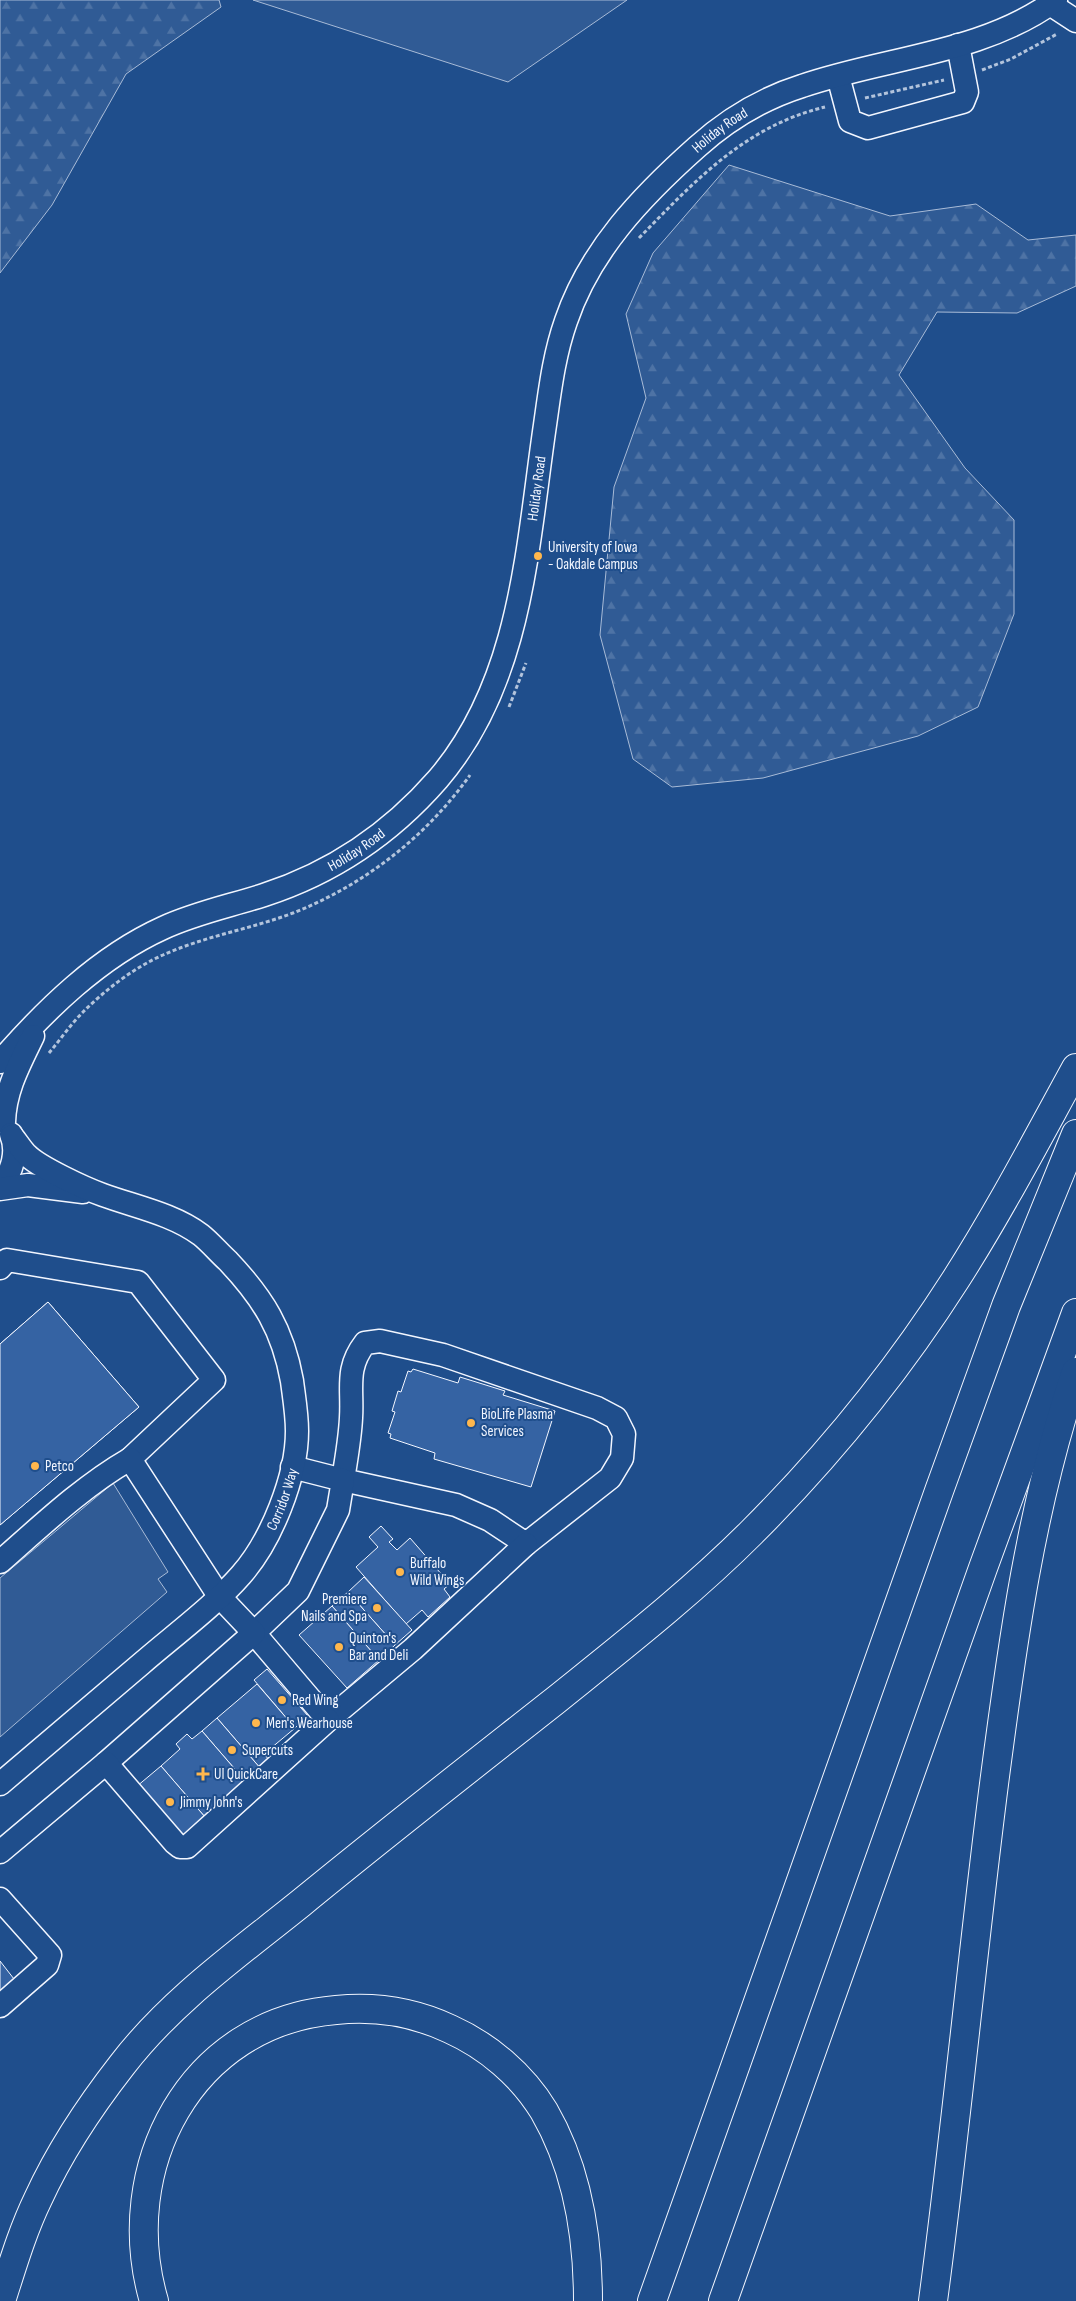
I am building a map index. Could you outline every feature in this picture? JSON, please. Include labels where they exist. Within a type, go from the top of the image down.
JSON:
[{"type":"highway","points":[[1,2301],[19,2246],[38,2198],[81,2121],[124,2062],[154,2028],[191,1992],[681,1598],[751,1532],[807,1474],[870,1399],[913,1342],[956,1279],[1010,1188],[1076,1068]]},
{"type":"highway","points":[[652,2301],[939,1491],[1010,1298],[1076,1134]]},
{"type":"highway","points":[[723,2301],[983,1568],[1076,1313]]},
{"type":"highway","points":[[933,2301],[985,1854],[1012,1643],[1052,1453],[1076,1372]]},
{"type":"highway","points":[[154,2301],[146,2262],[143,2229],[144,2198],[151,2165],[159,2142],[170,2118],[187,2093],[202,2074],[248,2037],[299,2016],[354,2008],[384,2009],[410,2014],[437,2023],[487,2050],[507,2066],[527,2088],[543,2110],[559,2141],[574,2185],[585,2244],[588,2301]]},
{"type":"street","points":[[1053,2],[1076,21]]},
{"type":"street","name":"Holiday Road","points":[[0,1062],[42,1019],[95,970],[127,948],[161,929],[202,912],[262,896],[298,883],[330,868],[390,827],[417,802],[442,774],[464,744],[482,712],[497,679],[509,644],[519,601],[554,362],[566,320],[583,281],[617,228],[654,188],[710,136],[761,103],[801,86],[984,37],[1022,21],[1053,2]]},
{"type":"street","points":[[838,76],[850,121],[868,128],[963,102],[967,92],[958,45]]},
{"type":"street","name":"Holiday Road","points":[[0,1185],[6,1179],[13,1163],[14,1147],[5,1126],[4,1107],[11,1081],[42,1019]]},
{"type":"street","name":"Corridor Way","points":[[0,1784],[241,1576],[258,1552],[273,1524],[292,1467],[297,1434],[296,1404],[290,1371],[279,1330],[264,1304],[246,1280],[201,1235],[180,1223],[150,1210],[100,1194],[27,1155],[5,1126]]},
{"type":"street","name":"Corridor Way","points":[[0,1189],[28,1185],[100,1194]]},
{"type":"street","points":[[0,1268],[7,1260],[138,1282],[214,1380],[130,1459],[113,1469],[72,1501],[0,1562]]},
{"type":"street","points":[[0,1852],[106,1763],[254,1633],[298,1591],[338,1510],[344,1480],[351,1418],[351,1374],[356,1355],[365,1343],[380,1341],[443,1356],[597,1408],[616,1418],[624,1434],[624,1447],[622,1458],[610,1478],[526,1544],[413,1648],[328,1720],[187,1847],[180,1847],[175,1843],[106,1763]]},
{"type":"street","points":[[130,1459],[219,1596],[254,1633],[328,1720]]},
{"type":"street","points":[[292,1467],[456,1505],[490,1520],[526,1544]]},
{"type":"street","points":[[0,1899],[50,1955],[50,1959],[47,1965],[0,2006]]},
{"type":"shaded area","points":[[253,0],[627,0],[508,82]]},
{"type":"shaded area","points":[[113,1483],[168,1572],[158,1579],[167,1592],[0,1737],[0,1578]]},
{"type":"green space","points":[[0,0],[219,0],[221,7],[126,74],[52,205],[0,273]]},
{"type":"green space","points":[[729,165],[890,216],[976,204],[1028,240],[1076,235],[1076,286],[1017,313],[937,312],[899,375],[965,468],[1014,520],[1014,614],[978,707],[918,736],[763,778],[672,787],[633,759],[600,635],[614,487],[646,398],[626,314],[653,253]]},
{"type":"building","name":"Petco","points":[[48,1302],[139,1407],[0,1525],[0,1344]]},
{"type":"building","name":"Petco","points":[[48,1302],[139,1407],[0,1525],[0,1344]]},
{"type":"building","name":"BioLife Plasma Services","points":[[413,1369],[458,1383],[460,1377],[505,1391],[503,1395],[555,1411],[531,1487],[434,1459],[435,1453],[390,1438],[391,1434],[388,1433],[395,1412],[392,1411],[398,1391],[401,1392],[408,1371],[411,1372]]},
{"type":"building","name":"Buffalo Wild Wings","points":[[381,1526],[393,1539],[389,1542],[397,1550],[410,1538],[450,1584],[444,1589],[450,1597],[428,1617],[422,1610],[406,1624],[356,1567],[378,1547],[369,1537]]},
{"type":"building","name":"Premiere Nails and Spa","points":[[364,1577],[412,1630],[395,1645],[348,1592]]},
{"type":"building","points":[[348,1592],[395,1645],[379,1660],[332,1606]]},
{"type":"building","name":"Quinton's Bar and Deli","points":[[332,1606],[379,1660],[347,1688],[299,1635]]},
{"type":"building","name":"Red Wing","points":[[267,1669],[308,1716],[295,1728],[254,1680]]},
{"type":"building","name":"Men's Wearhouse","points":[[257,1684],[295,1728],[264,1754],[270,1761],[261,1769],[217,1718]]},
{"type":"building","name":"Supercuts","points":[[217,1718],[261,1769],[246,1782],[202,1731]]},
{"type":"building","name":"UI QuickCare","points":[[202,1731],[246,1782],[205,1817],[161,1766],[180,1749],[176,1744],[187,1734],[192,1739]]},
{"type":"building","name":"Jimmy John's","points":[[161,1766],[205,1817],[180,1839],[136,1787]]},
{"type":"building","points":[[0,1961],[14,1979],[0,1991]]},
{"type":"place","name":"University of Iowa - Oakdale Campus","points":[[538,556]]},
{"type":"place","name":"BioLife Plasma Services","points":[[471,1423]]},
{"type":"place","name":"Petco","points":[[35,1466]]},
{"type":"place","name":"Buffalo Wild Wings","points":[[400,1572]]},
{"type":"place","name":"Premiere Nails and Spa","points":[[377,1608]]},
{"type":"place","name":"Quinton's Bar and Deli","points":[[339,1647]]},
{"type":"place","name":"Red Wing","points":[[282,1700]]},
{"type":"place","name":"Men's Wearhouse","points":[[256,1723]]},
{"type":"place","name":"Supercuts","points":[[232,1750]]},
{"type":"place","name":"UI QuickCare","points":[[203,1774]]},
{"type":"place","name":"Jimmy John's","points":[[170,1802]]}]
